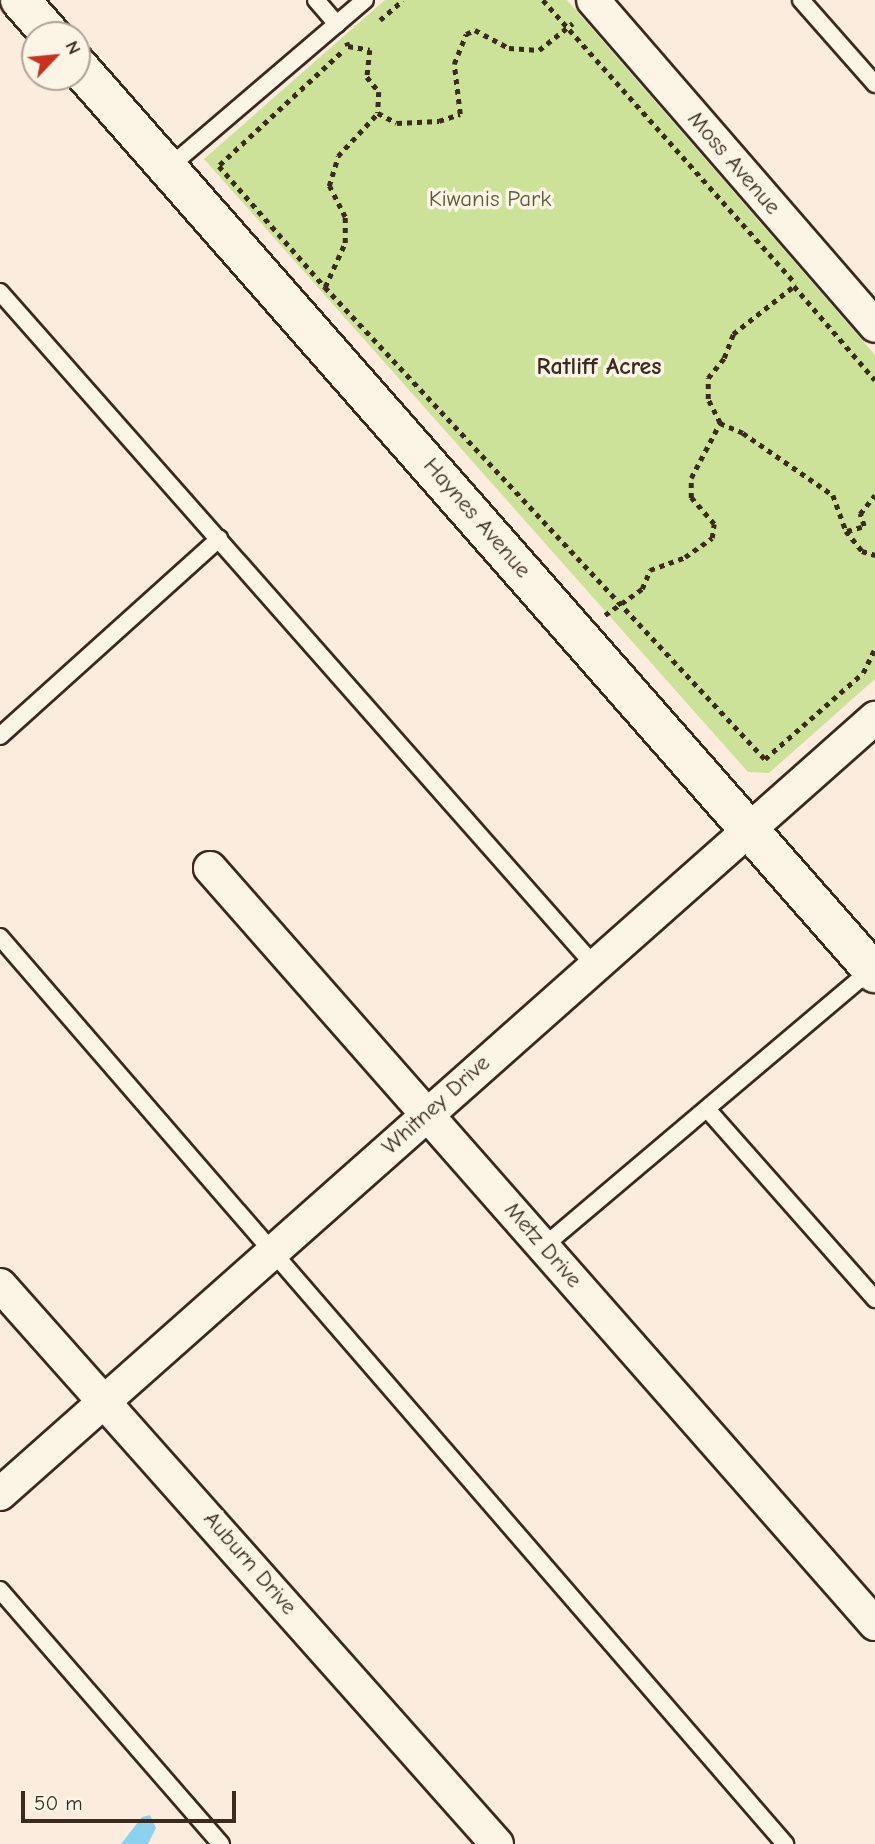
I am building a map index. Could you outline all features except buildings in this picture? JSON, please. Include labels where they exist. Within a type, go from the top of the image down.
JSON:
[{"type":"street","points":[[20,0],[39,21]]},
{"type":"street","name":"Moss Avenue","points":[[584,10],[823,266],[875,326]]},
{"type":"street","name":"Haynes Avenue","points":[[91,81],[873,971]]},
{"type":"street","name":"Whitney Drive","points":[[0,1494],[875,718]]},
{"type":"street","name":"Metz Drive","points":[[209,867],[875,1624]]},
{"type":"street","name":"Auburn Drive","points":[[0,1286],[106,1400],[497,1844]]},
{"type":"lane","points":[[316,0],[337,24]]},
{"type":"lane","points":[[169,168],[365,0]]},
{"type":"lane","points":[[801,0],[875,84]]},
{"type":"lane","points":[[0,292],[594,965]]},
{"type":"lane","points":[[0,736],[219,540]]},
{"type":"lane","points":[[0,937],[270,1253],[785,1844]]},
{"type":"lane","points":[[544,1246],[873,971]]},
{"type":"lane","points":[[707,1109],[875,1299]]},
{"type":"lane","points":[[0,1590],[221,1844]]},
{"type":"path","points":[[376,23],[403,0]]},
{"type":"path","points":[[543,0],[875,380]]},
{"type":"path","points":[[378,113],[397,124],[439,121],[460,114],[454,64],[466,34],[475,30],[509,48],[539,50],[568,29],[584,10]]},
{"type":"path","points":[[358,39],[219,166],[325,287],[765,760],[863,673],[875,648]]},
{"type":"path","points":[[296,313],[325,287],[345,243],[345,217],[330,186],[338,156],[378,113],[379,92],[367,77],[370,50],[348,46]]},
{"type":"path","points":[[823,266],[733,334],[724,358],[708,378],[708,399],[720,423],[743,433],[833,495],[846,531],[862,551],[875,555]]},
{"type":"path","points":[[582,638],[617,603],[642,589],[650,570],[685,557],[712,538],[714,524],[691,498],[691,478],[720,423]]},
{"type":"path","points":[[846,531],[864,526],[860,514],[875,495]]},
{"type":"green space","name":"Kiwanis Park","points":[[385,0],[567,0],[875,355],[875,679],[769,773],[748,772],[204,159]]},
{"type":"water","points":[[150,1815],[156,1828],[148,1844],[121,1844],[142,1817]]},
{"type":"district","name":"Ratliff Acres","points":[[599,367]]}]
